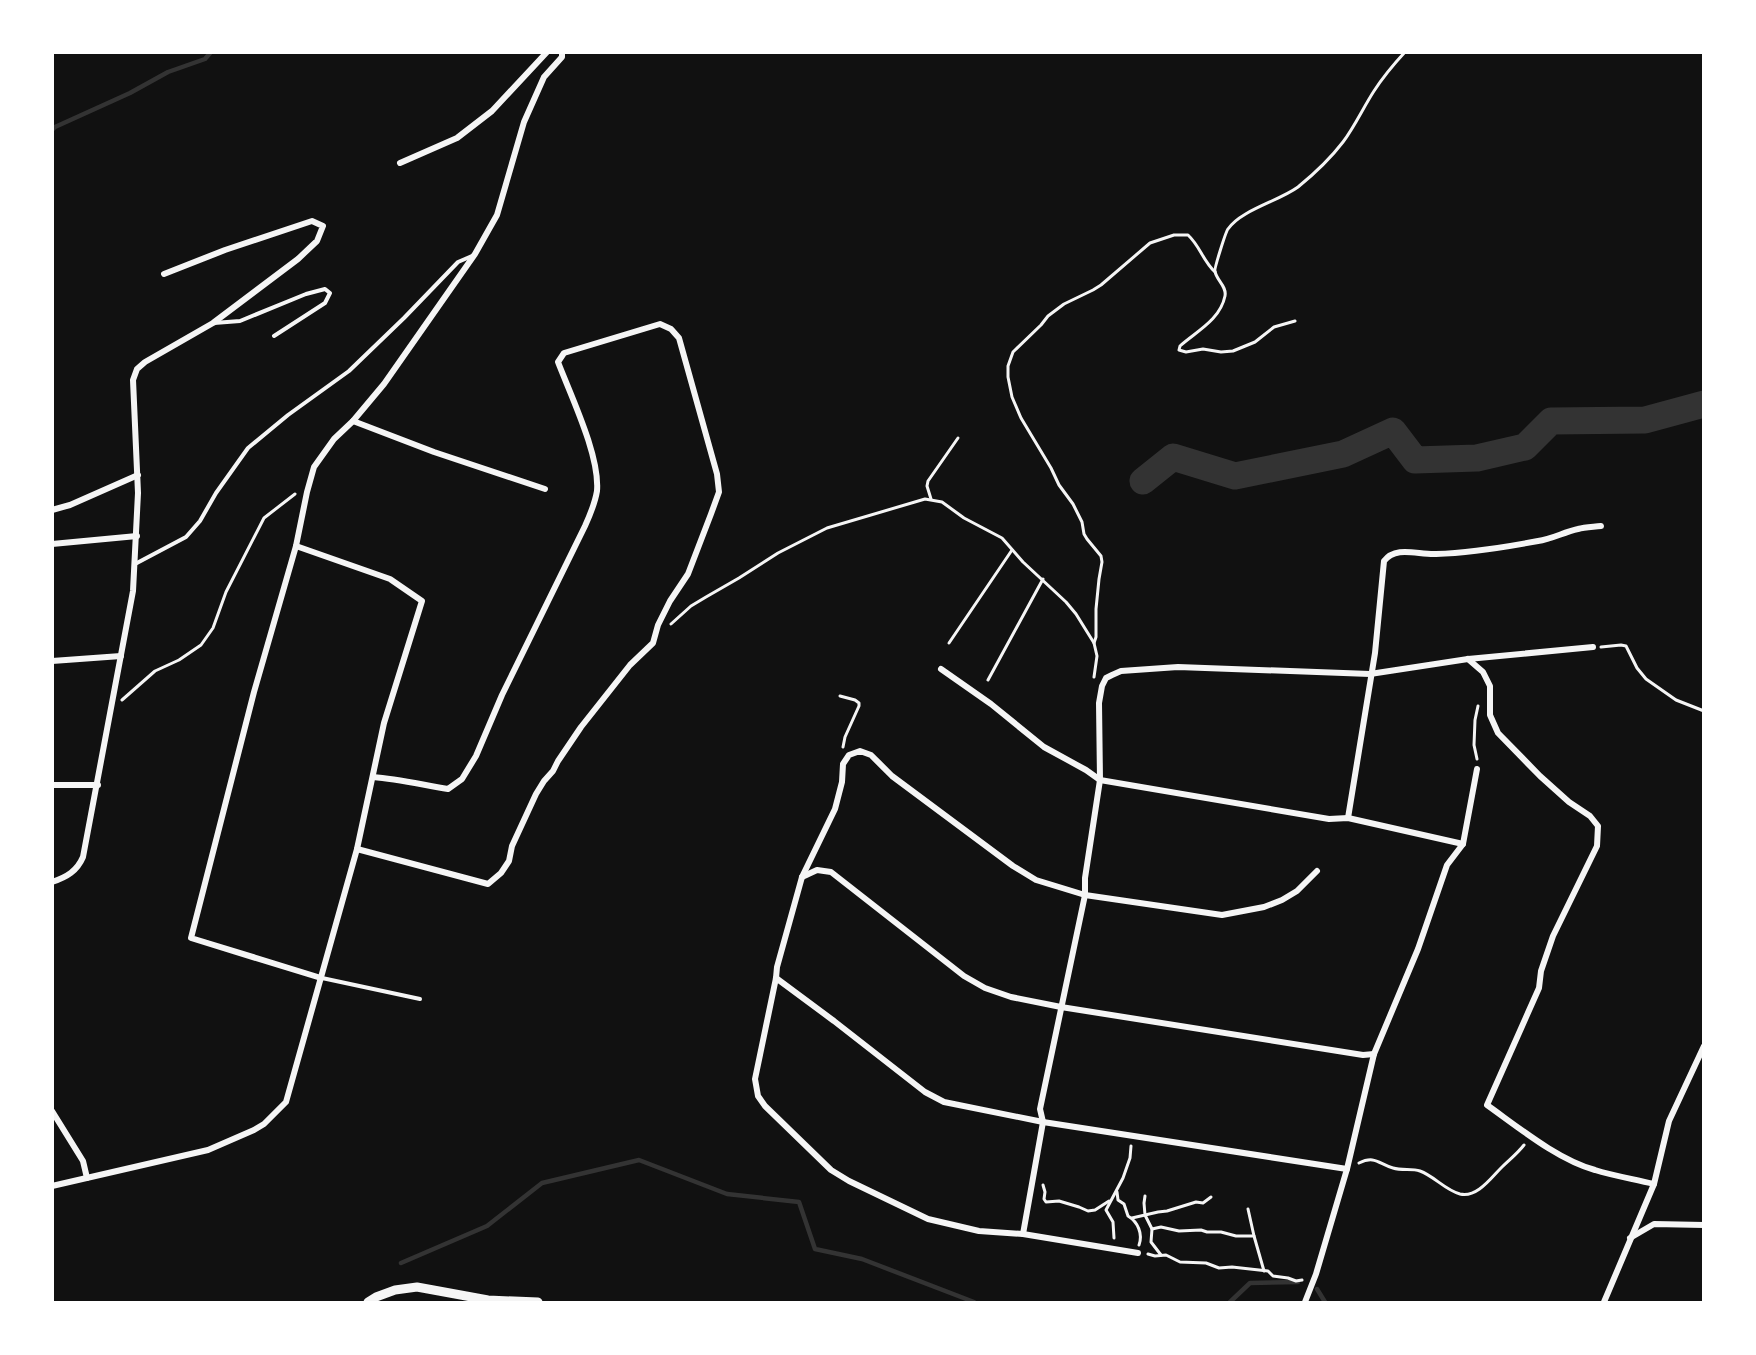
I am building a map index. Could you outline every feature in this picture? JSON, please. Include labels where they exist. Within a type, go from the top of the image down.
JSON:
[{"type":"street","points":[[400,163],[457,138],[492,111],[547,52]]},
{"type":"street","points":[[321,978],[191,938],[254,692],[296,546],[314,467],[334,439],[353,421],[384,384],[475,254],[497,215],[524,122],[544,77],[562,57],[562,52]]},
{"type":"street","points":[[52,882],[66,878],[80,865],[83,857],[133,591],[138,475],[133,380],[137,369],[145,362],[213,323],[298,259],[317,241],[322,226],[312,221],[225,250],[164,274]]},
{"type":"street","points":[[357,849],[488,884],[501,873],[509,861],[512,846],[544,781],[554,771],[558,761],[581,727],[630,665],[653,643],[658,625],[670,601],[688,574],[719,492],[717,474],[679,338],[671,329],[660,324],[564,353],[560,358],[558,362],[592,453],[597,489],[593,507],[502,695],[476,756],[462,779],[448,789],[413,784],[397,779],[373,777]]},
{"type":"street","points":[[353,421],[434,452],[545,489]]},
{"type":"street","points":[[52,510],[70,506],[138,475]]},
{"type":"street","points":[[1348,818],[1374,653],[1384,561],[1389,555],[1397,552],[1436,554],[1538,541],[1580,528],[1601,526]]},
{"type":"street","points":[[52,544],[137,536]]},
{"type":"street","points":[[52,1186],[208,1150],[264,1124],[286,1102],[357,849],[384,723],[422,601],[390,579],[296,546]]},
{"type":"street","points":[[1023,1234],[1043,1122],[1040,1109],[1085,895],[1084,878],[1100,780],[1099,703],[1106,678],[1121,671],[1178,668],[1371,674],[1468,659],[1593,647]]},
{"type":"street","points":[[52,661],[122,656]]},
{"type":"street","points":[[1468,659],[1483,672],[1490,686],[1490,716],[1498,733],[1540,776],[1569,802],[1590,816],[1598,826],[1597,846],[1553,936],[1541,971],[1539,988],[1487,1105],[1569,1160],[1593,1170],[1654,1184]]},
{"type":"street","points":[[941,669],[991,704],[1044,747],[1100,780],[1329,819],[1348,818],[1463,844]]},
{"type":"street","points":[[1138,1253],[1023,1234],[979,1231],[928,1219],[831,1170],[765,1106],[758,1096],[754,1079],[777,967],[802,878],[836,809],[843,764],[849,755],[860,751],[871,754],[892,776],[1013,866],[1036,880],[1085,895],[1222,915],[1264,907],[1282,900],[1297,891],[1317,871]]},
{"type":"street","points":[[1305,1302],[1347,1169],[1374,1054],[1418,950],[1447,865],[1463,844],[1477,769]]},
{"type":"street","points":[[52,785],[98,785]]},
{"type":"street","points":[[802,878],[817,870],[831,872],[964,976],[985,988],[1011,997],[1363,1055],[1374,1054]]},
{"type":"street","points":[[776,978],[925,1092],[944,1102],[1043,1122],[1347,1169]]},
{"type":"street","points":[[1604,1302],[1654,1184],[1669,1121],[1704,1046]]},
{"type":"street","points":[[52,1111],[82,1161],[87,1178]]},
{"type":"street","points":[[1630,1238],[1654,1224],[1704,1225]]},
{"type":"street","points":[[368,1302],[396,1290],[417,1287],[488,1300],[538,1302]]},
{"type":"lane","points":[[134,565],[186,537],[200,521],[216,493],[248,448],[288,415],[350,371],[458,262],[475,254]]},
{"type":"lane","points":[[213,323],[240,321],[306,294],[325,289],[330,293],[325,303],[274,336]]},
{"type":"lane","points":[[321,978],[420,999]]},
{"type":"path","points":[[1215,272],[1215,264],[1223,247],[1227,229],[1240,218],[1298,187],[1327,161],[1351,130],[1373,93],[1405,52]]},
{"type":"path","points":[[1102,686],[1095,682],[1094,675],[1097,656],[1094,643],[1101,556],[1084,534],[1082,522],[1073,504],[1059,485],[1052,468],[1021,418],[1012,397],[1008,377],[1013,352],[1048,316],[1064,304],[1097,288],[1150,243],[1174,235],[1188,235],[1209,267],[1215,272],[1226,294],[1216,315],[1197,334],[1180,346],[1179,350],[1186,352],[1203,349],[1233,351],[1255,342],[1274,327],[1295,321]]},
{"type":"path","points":[[931,500],[928,481],[958,438]]},
{"type":"path","points":[[112,709],[155,671],[179,660],[201,645],[213,628],[226,592],[264,518],[295,494],[307,492]]},
{"type":"path","points":[[653,643],[691,606],[800,542],[827,528],[866,518],[891,507],[926,499],[942,502],[964,518],[1002,538],[1076,614],[1094,643]]},
{"type":"path","points":[[949,642],[1012,550]]},
{"type":"path","points":[[988,680],[1043,579]]},
{"type":"path","points":[[1593,647],[1626,646],[1632,660],[1646,679],[1676,700],[1704,711]]},
{"type":"path","points":[[840,696],[859,703],[845,737],[842,749],[843,764]]},
{"type":"path","points":[[1477,769],[1477,753],[1474,745],[1475,720],[1479,701]]},
{"type":"path","points":[[1112,1249],[1114,1226],[1106,1210],[1117,1192],[1130,1158],[1132,1136]]},
{"type":"path","points":[[1347,1169],[1368,1159],[1392,1168],[1418,1170],[1452,1191],[1467,1194],[1489,1182],[1530,1136]]},
{"type":"path","points":[[1033,1179],[1041,1180],[1046,1202],[1059,1201],[1088,1211],[1097,1209],[1111,1200]]},
{"type":"path","points":[[1117,1192],[1118,1200],[1124,1204],[1128,1216],[1138,1226],[1141,1239],[1138,1253],[1170,1256],[1180,1262],[1206,1263],[1220,1268],[1268,1271],[1273,1276],[1313,1282]]},
{"type":"path","points":[[1145,1196],[1145,1215],[1152,1229],[1151,1242],[1161,1255]]},
{"type":"path","points":[[1132,1218],[1156,1212],[1167,1212],[1196,1202],[1203,1203],[1211,1197]]},
{"type":"path","points":[[1248,1209],[1264,1271]]},
{"type":"path","points":[[1152,1229],[1161,1227],[1179,1231],[1201,1230],[1236,1236],[1254,1236]]},
{"type":"waterway","points":[[52,130],[168,72],[205,59],[211,52]]},
{"type":"waterway","points":[[1143,481],[1173,457],[1235,476],[1343,454],[1393,431],[1415,460],[1477,458],[1525,447],[1551,421],[1645,420],[1704,404]]},
{"type":"waterway","points":[[401,1263],[487,1226],[542,1183],[639,1160],[727,1194],[799,1202],[815,1249],[862,1259],[974,1302]]},
{"type":"waterway","points":[[1230,1302],[1250,1283],[1298,1282]]},
{"type":"waterway","points":[[1317,1289],[1325,1302]]}]
